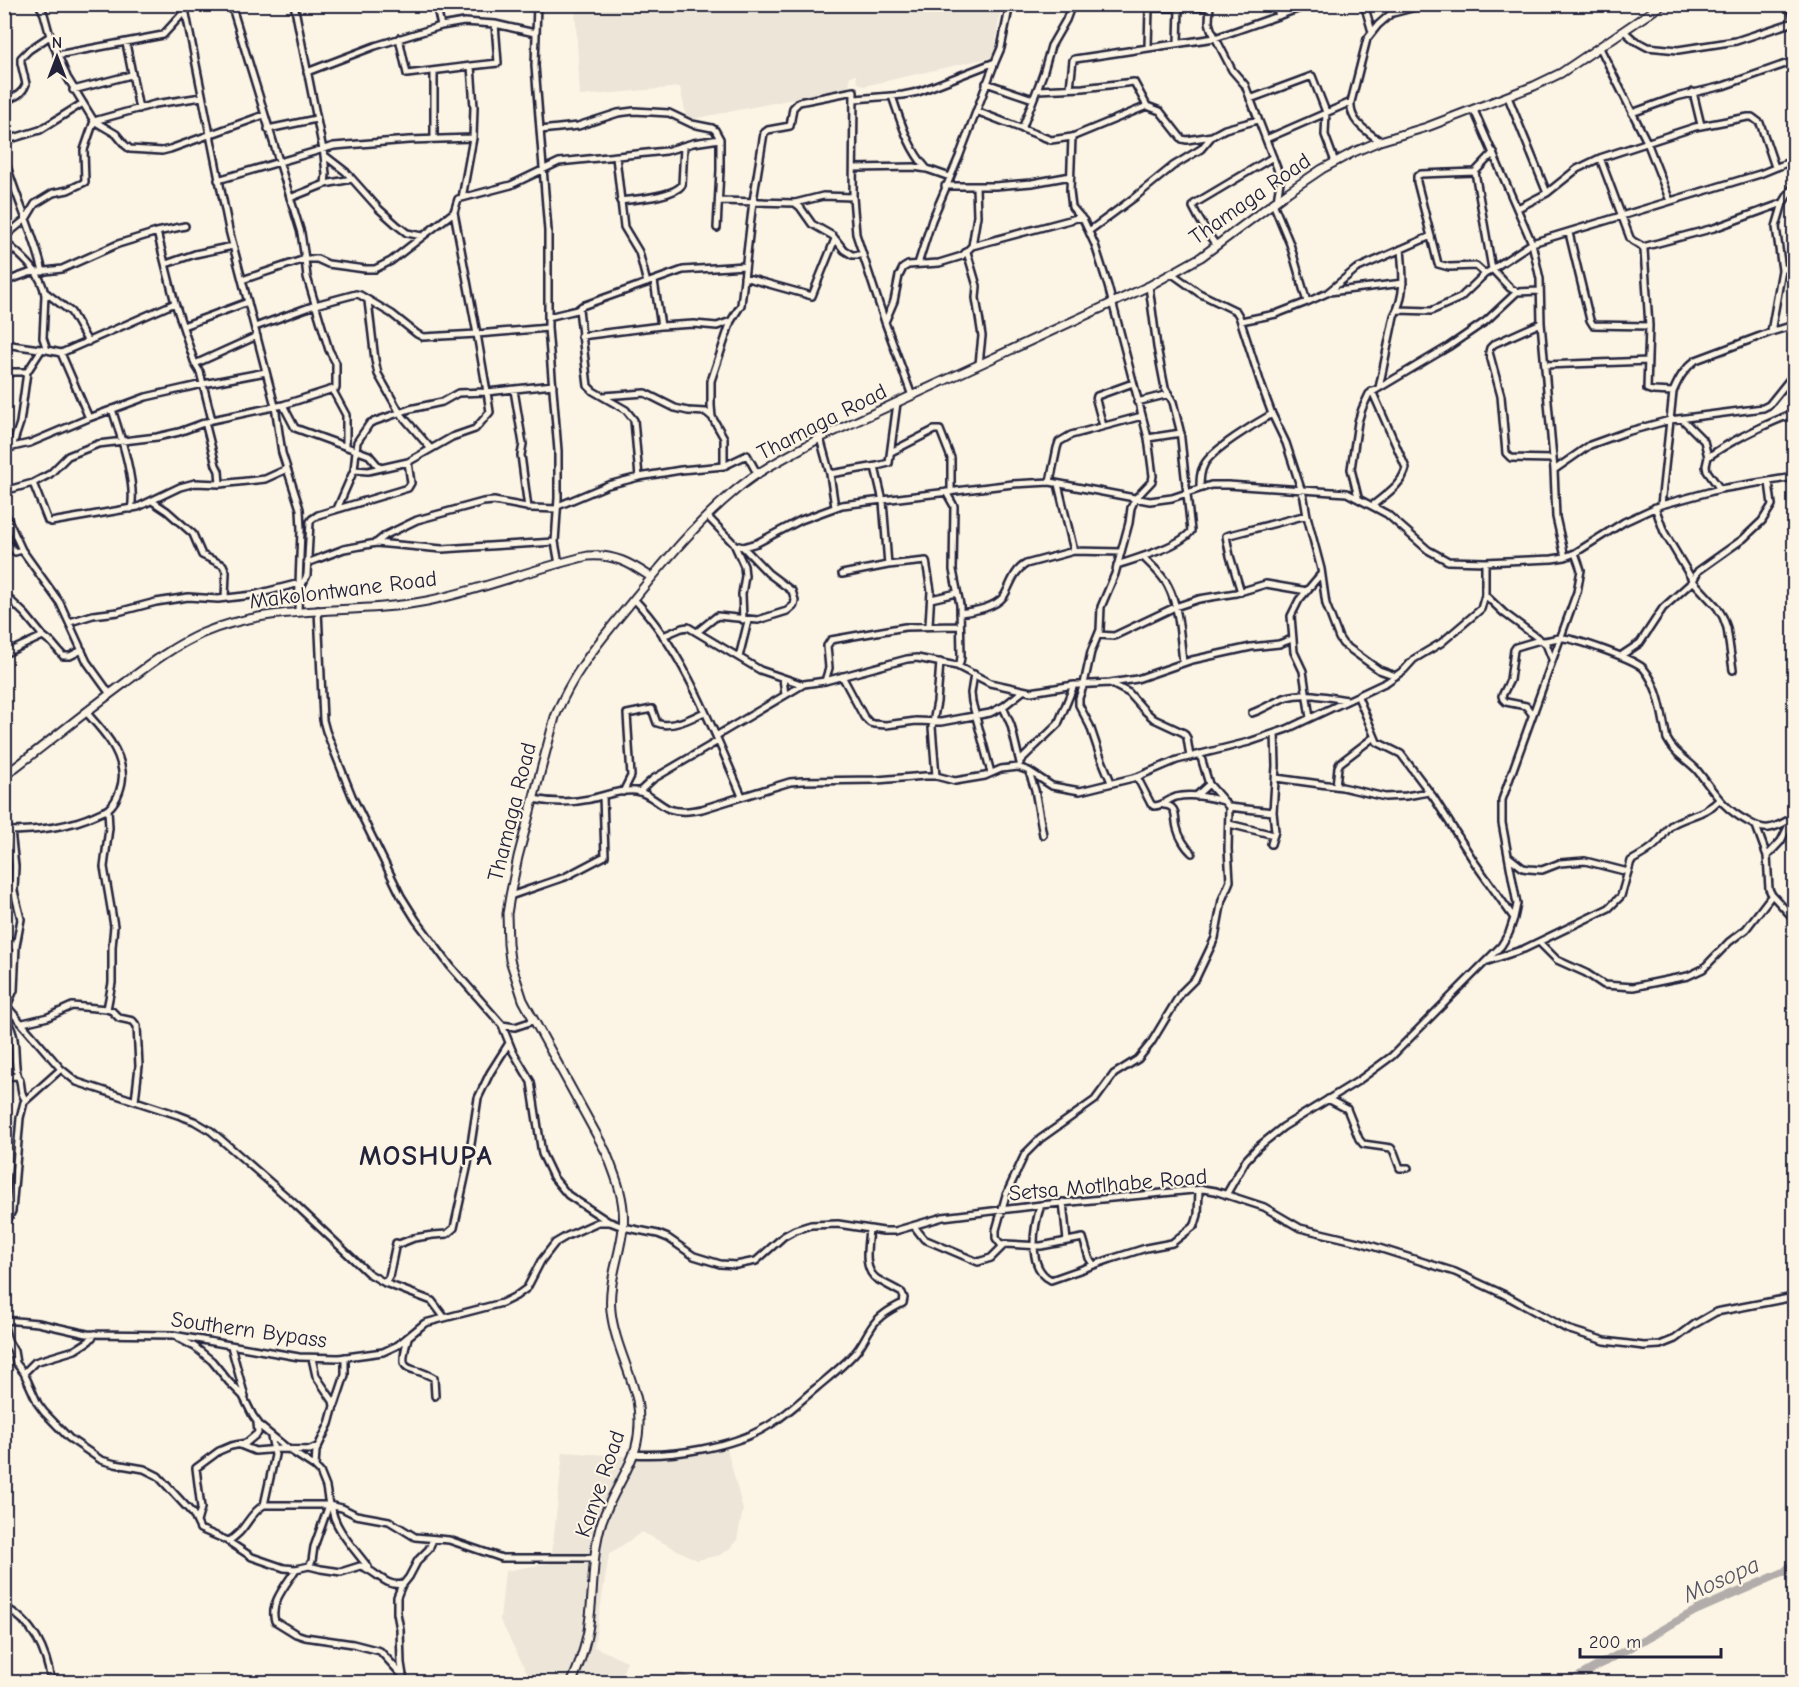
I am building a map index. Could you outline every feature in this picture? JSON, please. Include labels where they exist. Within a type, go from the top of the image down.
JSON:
[{"type":"main road","name":"Thamaga Road","points":[[623,1227],[621,1195],[616,1176],[606,1152],[523,1000],[510,960],[507,928],[510,896],[518,857],[555,717],[563,696],[592,650],[651,577],[706,516],[739,487],[820,438],[1149,286],[1216,245],[1275,201],[1335,162],[1380,141],[1427,127],[1508,97],[1560,73],[1624,32],[1660,5]]},
{"type":"main road","name":"Makolontwane Road","points":[[4,776],[147,666],[200,634],[221,626],[245,619],[298,611],[427,601],[588,556],[608,556],[630,563],[651,577]]},
{"type":"main road","name":"Kanye Road","points":[[572,1683],[588,1632],[595,1558],[602,1521],[629,1468],[639,1437],[639,1411],[613,1326],[611,1310],[611,1286],[623,1227]]},
{"type":"street","points":[[39,4],[57,55],[73,90],[94,121],[116,134],[130,149],[162,151],[178,147],[264,115]]},
{"type":"street","points":[[4,491],[33,483],[50,474],[68,456],[98,444],[168,435],[208,421],[283,405],[337,386],[337,366],[329,350],[305,273],[301,232],[231,4]]},
{"type":"street","points":[[294,4],[323,152],[325,184]]},
{"type":"street","points":[[436,4],[441,26]]},
{"type":"street","points":[[537,4],[535,66],[548,231],[548,328],[558,451],[555,542],[558,564]]},
{"type":"street","points":[[918,264],[945,186],[998,58],[1010,4]]},
{"type":"street","points":[[1022,129],[1051,46],[1072,4]]},
{"type":"street","points":[[1275,4],[1279,16]]},
{"type":"street","points":[[1070,88],[1074,59],[1215,38],[1311,4]]},
{"type":"street","points":[[1364,4],[1372,32]]},
{"type":"street","points":[[1380,141],[1359,126],[1351,110],[1351,102],[1366,39],[1402,4]]},
{"type":"street","points":[[1392,13],[1427,4]]},
{"type":"street","points":[[1482,4],[1485,7],[1500,4]]},
{"type":"street","points":[[1746,4],[1755,4]]},
{"type":"street","points":[[1624,32],[1647,47],[1678,50],[1736,41],[1794,20],[1789,4]]},
{"type":"street","points":[[1148,47],[1149,8],[1210,6],[1209,26],[1232,70],[1245,85],[1273,157],[1280,182],[1275,201],[1307,302]]},
{"type":"street","points":[[1178,43],[1179,7]]},
{"type":"street","points":[[57,55],[163,35],[184,8]]},
{"type":"street","points":[[184,8],[233,246],[275,406],[282,453],[301,514],[298,611]]},
{"type":"street","points":[[307,72],[399,38],[464,22],[495,24],[535,33]]},
{"type":"street","points":[[399,38],[407,74],[498,63],[495,24]]},
{"type":"street","points":[[4,101],[18,95],[25,87],[21,63],[24,55],[50,36]]},
{"type":"street","points":[[126,43],[139,109]]},
{"type":"street","points":[[1600,48],[1647,142],[1670,201]]},
{"type":"street","points":[[1632,113],[1693,92],[1723,86],[1794,61]]},
{"type":"street","points":[[855,99],[918,92],[995,62]]},
{"type":"street","points":[[462,198],[473,138],[474,107],[471,66]]},
{"type":"street","points":[[434,71],[434,139]]},
{"type":"street","points":[[73,90],[131,75]]},
{"type":"street","points":[[1250,99],[1313,77],[1326,112],[1325,135],[1335,162]]},
{"type":"street","points":[[1036,90],[1134,81],[1147,106],[1160,111],[1182,139],[1187,140],[1212,136],[1225,129],[1258,120]]},
{"type":"street","points":[[986,83],[1033,99]]},
{"type":"street","points":[[712,417],[711,381],[731,321],[740,306],[753,201],[765,132],[790,126],[793,108],[799,102],[854,91],[855,229],[912,396]]},
{"type":"street","points":[[1693,92],[1701,125]]},
{"type":"street","points":[[892,96],[908,140],[927,169]]},
{"type":"street","points":[[94,121],[155,104],[202,97]]},
{"type":"street","points":[[1508,97],[1546,194]]},
{"type":"street","points":[[1266,139],[1351,102]]},
{"type":"street","points":[[4,141],[40,130],[83,103]]},
{"type":"street","points":[[976,111],[1047,139],[1072,137],[1147,106]]},
{"type":"street","points":[[1474,110],[1532,243],[1540,279],[1541,323],[1556,517],[1565,557]]},
{"type":"street","points":[[540,130],[578,126],[618,113],[634,111],[669,113],[695,125],[712,128],[720,139],[717,228]]},
{"type":"street","points":[[1518,208],[1546,194],[1577,169],[1600,158],[1701,125],[1748,117],[1760,123],[1775,167]]},
{"type":"street","points":[[268,129],[316,119]]},
{"type":"street","points":[[40,272],[5,241],[26,219],[35,204],[53,193],[68,190],[85,182],[84,150],[94,121]]},
{"type":"street","points":[[1089,231],[1136,197],[1173,166],[1201,149],[1212,136]]},
{"type":"street","points":[[1072,137],[1070,200],[1072,207],[1089,231],[1108,286],[1148,438],[1153,478],[1135,498],[1131,508],[1112,583],[1101,607],[1099,635],[1090,652],[1079,698],[1079,705],[1090,726],[1111,782]]},
{"type":"street","points":[[218,180],[356,143],[473,138]]},
{"type":"street","points":[[354,470],[368,471],[408,462],[452,437],[475,429],[490,412],[454,212],[458,199],[511,185],[559,162],[666,151],[720,139]]},
{"type":"street","points":[[621,201],[656,196],[678,189],[682,185],[684,146]]},
{"type":"street","points":[[323,152],[398,226],[407,233],[423,236]]},
{"type":"street","points":[[1485,274],[1476,266],[1439,266],[1417,176],[1475,172],[1494,152]]},
{"type":"street","points":[[4,155],[19,202],[38,249],[45,292],[44,350],[27,372],[20,423],[12,447]]},
{"type":"street","points":[[616,157],[624,228],[639,252],[647,283]]},
{"type":"street","points":[[1216,245],[1198,217],[1193,207],[1194,204],[1273,157]]},
{"type":"street","points":[[1600,158],[1632,242],[1643,247],[1705,231],[1783,203]]},
{"type":"street","points":[[1398,310],[1434,310],[1463,296],[1485,274],[1532,243],[1760,174],[1792,162]]},
{"type":"street","points":[[854,168],[908,167],[927,169],[950,177]]},
{"type":"street","points":[[1475,172],[1492,269],[1517,292],[1540,291]]},
{"type":"street","points":[[945,186],[976,187],[1032,183],[1071,176]]},
{"type":"street","points":[[290,198],[325,184],[352,179]]},
{"type":"street","points":[[1770,332],[1782,270],[1776,227],[1783,203],[1794,185]]},
{"type":"street","points":[[885,322],[894,301],[903,268],[908,265],[939,263],[962,256],[972,246],[977,216],[976,187]]},
{"type":"street","points":[[719,201],[795,203],[823,196],[854,197]]},
{"type":"street","points":[[795,203],[812,224],[835,238],[848,253],[862,255]]},
{"type":"street","points":[[242,280],[305,259],[375,269],[391,261],[454,212]]},
{"type":"street","points":[[972,246],[1081,217]]},
{"type":"street","points":[[4,282],[29,273],[62,269],[118,244],[185,226]]},
{"type":"street","points":[[157,232],[183,326],[195,364],[200,372],[216,465],[219,471],[219,484]]},
{"type":"street","points":[[1569,233],[1593,325],[1649,326]]},
{"type":"street","points":[[1241,321],[1276,314],[1307,302],[1327,293],[1356,269],[1431,236]]},
{"type":"street","points":[[744,278],[812,296],[835,238]]},
{"type":"street","points":[[166,264],[195,254],[233,246]]},
{"type":"street","points":[[1643,247],[1649,326],[1646,387],[1648,390],[1673,392]]},
{"type":"street","points":[[1379,388],[1403,283],[1401,249]]},
{"type":"street","points":[[967,252],[977,286],[976,298],[982,336],[980,364]]},
{"type":"street","points":[[1782,270],[1794,264]]},
{"type":"street","points":[[548,317],[579,309],[582,306],[690,269],[746,266]]},
{"type":"street","points":[[1171,273],[1199,293],[1236,311],[1272,414],[1286,443],[1306,504],[1306,515],[1315,543],[1326,604],[1340,642],[1379,670],[1396,676]]},
{"type":"street","points":[[654,281],[661,326]]},
{"type":"street","points":[[1327,293],[1403,283]]},
{"type":"street","points":[[1117,565],[1156,552],[1191,531],[1180,433],[1173,402],[1165,388],[1149,286]]},
{"type":"street","points":[[45,292],[71,312],[88,342]]},
{"type":"street","points":[[1358,497],[1351,473],[1358,422],[1372,391],[1448,347],[1486,321],[1517,292]]},
{"type":"street","points":[[255,327],[315,305],[352,295],[360,296],[392,314],[423,337],[548,328]]},
{"type":"street","points":[[368,301],[376,367],[400,413],[431,448]]},
{"type":"street","points":[[183,326],[248,302]]},
{"type":"street","points":[[4,344],[61,354],[176,303]]},
{"type":"street","points":[[579,309],[588,386],[626,410],[634,420],[639,477]]},
{"type":"street","points":[[581,336],[661,326],[694,324],[717,326],[731,321]]},
{"type":"street","points":[[1541,323],[1494,344],[1489,352],[1501,396],[1506,453],[1511,458],[1553,459]]},
{"type":"street","points":[[1733,670],[1726,624],[1717,607],[1693,581],[1664,532],[1658,506],[1673,392],[1679,377],[1696,360],[1794,325]]},
{"type":"street","points":[[195,364],[257,336]]},
{"type":"street","points":[[61,354],[88,418]]},
{"type":"street","points":[[1545,365],[1648,360]]},
{"type":"street","points":[[4,374],[27,372]]},
{"type":"street","points":[[4,449],[30,443],[88,418],[146,397],[266,372]]},
{"type":"street","points":[[1554,470],[1590,445],[1626,432],[1670,420],[1763,408],[1794,374]]},
{"type":"street","points":[[1103,426],[1097,396],[1133,383]]},
{"type":"street","points":[[337,509],[354,470],[357,442],[368,425],[400,413],[442,402],[464,392],[514,390],[553,385]]},
{"type":"street","points":[[332,389],[346,415],[346,446]]},
{"type":"street","points":[[514,390],[523,444],[521,455],[528,508]]},
{"type":"street","points":[[1372,391],[1406,468],[1398,483],[1373,505]]},
{"type":"street","points":[[601,396],[645,393],[675,408],[706,412],[712,417],[724,438],[724,466]]},
{"type":"street","points":[[1137,402],[1169,394]]},
{"type":"street","points":[[830,474],[889,463],[897,404]]},
{"type":"street","points":[[283,405],[295,428],[369,455],[380,468]]},
{"type":"street","points":[[112,409],[123,442],[132,490],[131,509]]},
{"type":"street","points":[[1708,457],[1722,446],[1794,413]]},
{"type":"street","points":[[1200,488],[1201,472],[1206,460],[1242,432],[1272,414]]},
{"type":"street","points":[[1050,482],[1059,442],[1071,435],[1142,416]]},
{"type":"street","points":[[1682,419],[1701,436],[1708,457],[1707,471],[1720,489]]},
{"type":"street","points":[[891,452],[934,430],[940,430],[951,458],[948,492],[954,506],[953,570],[960,613],[961,657],[957,666]]},
{"type":"street","points":[[1148,438],[1180,433]]},
{"type":"street","points":[[820,438],[830,474],[835,507]]},
{"type":"street","points":[[376,543],[386,535],[417,520],[483,502],[509,503],[528,508],[557,508],[608,485],[681,470],[724,466],[747,455],[758,475]]},
{"type":"street","points":[[299,590],[305,581],[312,519],[337,509],[408,488],[411,483],[408,462]]},
{"type":"street","points":[[875,467],[883,501],[888,564]]},
{"type":"street","points":[[33,483],[48,521],[51,522],[131,509],[180,487],[195,483],[219,484],[268,478],[287,469]]},
{"type":"street","points":[[735,545],[743,547],[758,543],[801,520],[835,507],[1013,483],[1050,482],[1156,501],[1200,488],[1228,485],[1339,491],[1358,497],[1395,520],[1441,558],[1453,562],[1552,559],[1575,553],[1624,522],[1658,506],[1720,489],[1794,477]]},
{"type":"street","points":[[1622,656],[1640,643],[1663,608],[1693,581],[1698,571],[1743,539],[1762,521],[1772,506],[1769,482]]},
{"type":"street","points":[[1058,484],[1074,551]]},
{"type":"street","points":[[152,501],[194,534],[202,555],[223,565],[226,572],[225,598]]},
{"type":"street","points":[[4,511],[22,550],[60,603],[87,662],[110,694]]},
{"type":"street","points":[[1241,592],[1226,536],[1306,515]]},
{"type":"street","points":[[706,516],[735,545],[744,566],[742,594],[746,620],[739,657]]},
{"type":"street","points":[[4,539],[15,552],[22,550]]},
{"type":"street","points":[[307,562],[344,549],[376,543],[442,549],[555,542]]},
{"type":"street","points":[[697,632],[717,616],[746,620],[765,619],[787,611],[794,605],[792,591],[768,573],[743,547]]},
{"type":"street","points":[[960,613],[998,602],[1022,566],[1074,551],[1121,552]]},
{"type":"street","points":[[1226,1195],[1246,1160],[1257,1148],[1283,1127],[1358,1081],[1392,1056],[1501,946],[1509,933],[1517,904],[1502,823],[1502,800],[1580,580],[1580,566],[1575,553]]},
{"type":"street","points":[[1143,557],[1167,584],[1176,607],[1183,662]]},
{"type":"street","points":[[842,574],[888,564],[926,561],[931,599],[929,626]]},
{"type":"street","points":[[534,799],[559,803],[623,792],[639,792],[668,808],[679,811],[702,809],[790,782],[936,776],[955,781],[1001,769],[1022,768],[1052,786],[1072,790],[1087,789],[1137,777],[1190,757],[1275,733],[1387,682],[1414,659],[1441,643],[1478,612],[1485,595],[1485,562]]},
{"type":"street","points":[[1311,718],[1305,694],[1303,671],[1295,656],[1291,615],[1299,600],[1321,573]]},
{"type":"street","points":[[70,622],[156,602],[188,597],[225,598],[300,583]]},
{"type":"street","points":[[1099,635],[1110,637],[1118,635],[1176,607],[1199,599],[1241,592],[1270,584],[1307,591]]},
{"type":"street","points":[[4,594],[63,656],[70,656],[82,650]]},
{"type":"street","points":[[931,599],[957,594]]},
{"type":"street","points":[[1485,595],[1504,613],[1541,640],[1548,648],[1553,660]]},
{"type":"street","points":[[634,599],[649,615],[688,679],[742,796]]},
{"type":"street","points":[[318,610],[323,720],[326,731],[352,796],[401,896],[451,967],[502,1025],[509,1043],[531,1082],[542,1154],[553,1177],[568,1195],[610,1222],[623,1227]]},
{"type":"street","points":[[825,681],[829,668],[827,646],[831,640],[893,628],[959,626]]},
{"type":"street","points":[[663,636],[685,627],[760,670],[804,684]]},
{"type":"street","points":[[4,654],[43,636]]},
{"type":"street","points":[[1532,714],[1526,706],[1506,702],[1502,696],[1510,680],[1516,647],[1541,640],[1561,638],[1622,656],[1638,663],[1645,670],[1658,695],[1667,740],[1675,751],[1693,766],[1719,800],[1740,817],[1756,826],[1770,828],[1794,817]]},
{"type":"street","points":[[639,792],[653,779],[804,684],[825,681],[907,659],[917,658],[957,666],[990,683],[1023,692],[1039,692],[1074,685],[1110,683],[1146,677],[1183,662],[1251,647],[1279,644],[1292,639]]},
{"type":"street","points":[[936,776],[932,737],[940,662]]},
{"type":"street","points":[[974,674],[971,693],[991,773]]},
{"type":"street","points":[[842,676],[864,717],[870,723],[886,725],[916,721],[933,722],[990,713],[1023,692]]},
{"type":"street","points":[[783,678],[785,695]]},
{"type":"street","points":[[1110,683],[1128,693],[1154,719],[1184,733],[1190,757]]},
{"type":"street","points":[[1020,761],[1058,724],[1074,685]]},
{"type":"street","points":[[1252,713],[1289,696],[1305,694],[1351,700]]},
{"type":"street","points":[[1358,696],[1374,737],[1380,744],[1401,754],[1514,918]]},
{"type":"street","points":[[1004,706],[1022,768]]},
{"type":"street","points":[[623,792],[631,776],[627,714],[652,709],[657,723],[663,725],[689,719],[704,711]]},
{"type":"street","points":[[86,712],[109,739],[123,772],[118,794],[108,809],[74,823],[8,831],[15,866],[14,891],[21,919],[16,950],[14,990],[6,1004],[61,1068],[77,1082],[194,1121],[211,1131],[296,1205],[360,1266],[385,1283],[432,1301],[444,1317]]},
{"type":"street","points":[[1271,844],[1274,835],[1275,733]]},
{"type":"street","points":[[1336,786],[1340,763],[1374,737]]},
{"type":"street","points":[[1002,1246],[996,1234],[1001,1209],[1022,1160],[1030,1148],[1095,1100],[1114,1074],[1138,1059],[1151,1043],[1181,993],[1196,978],[1215,938],[1222,900],[1230,881],[1229,807],[1209,784],[1200,754]]},
{"type":"street","points":[[1029,771],[1035,790],[1043,836]]},
{"type":"street","points":[[1137,777],[1151,804],[1154,806],[1168,805],[1173,809],[1177,830],[1186,848],[1192,853]]},
{"type":"street","points":[[1276,778],[1336,786],[1385,797],[1429,792]]},
{"type":"street","points":[[1196,796],[1209,784]]},
{"type":"street","points":[[510,896],[565,877],[605,856],[603,796]]},
{"type":"street","points":[[1162,805],[1178,796],[1209,797],[1224,801]]},
{"type":"street","points":[[1486,961],[1539,942],[1609,908],[1621,896],[1631,861],[1651,849],[1671,825],[1713,807],[1719,800]]},
{"type":"street","points":[[1229,807],[1273,812]]},
{"type":"street","points":[[107,1009],[112,983],[114,926],[104,867],[109,828],[108,809]]},
{"type":"street","points":[[1767,856],[1781,841],[1794,817]]},
{"type":"street","points":[[1229,824],[1274,835]]},
{"type":"street","points":[[1756,826],[1767,856],[1769,890],[1791,911],[1794,919]]},
{"type":"street","points":[[1509,857],[1523,868],[1529,869],[1542,870],[1560,863],[1582,860],[1628,872]]},
{"type":"street","points":[[1539,942],[1557,960],[1586,973],[1604,985],[1633,987],[1680,978],[1699,972],[1707,966],[1729,942],[1746,929],[1772,895]]},
{"type":"street","points":[[4,934],[16,950]]},
{"type":"street","points":[[23,1023],[48,1017],[72,1006],[107,1009],[119,1018],[134,1021],[139,1066],[135,1101]]},
{"type":"street","points":[[4,1018],[12,1028],[14,1035],[17,1076],[21,1082],[22,1095],[25,1099]]},
{"type":"street","points":[[502,1025],[515,1027],[533,1021]]},
{"type":"street","points":[[385,1283],[390,1272],[396,1243],[447,1234],[454,1228],[478,1098],[490,1073],[509,1043]]},
{"type":"street","points":[[4,1227],[12,1211],[20,1118],[25,1099],[61,1068]]},
{"type":"street","points":[[4,1077],[17,1076]]},
{"type":"street","points":[[1328,1099],[1349,1111],[1361,1142],[1390,1148],[1400,1168],[1408,1168]]},
{"type":"street","points":[[1041,1205],[1033,1234],[1034,1246],[1038,1265],[1048,1279],[1054,1279],[1093,1264],[1146,1248],[1172,1243],[1195,1225],[1198,1215],[1199,1190]]},
{"type":"street","name":"Setsa Motlhabe Road","points":[[623,1227],[658,1234],[707,1262],[736,1265],[756,1261],[784,1236],[811,1225],[838,1224],[895,1231],[944,1217],[1001,1209],[1199,1190],[1215,1191],[1264,1207],[1299,1228],[1363,1244],[1455,1272],[1505,1295],[1567,1329],[1605,1341],[1644,1346],[1660,1345],[1675,1339],[1716,1312],[1794,1297]]},
{"type":"street","points":[[1063,1202],[1067,1241]]},
{"type":"street","name":"Southern Bypass","points":[[4,1320],[95,1334],[173,1335],[312,1358],[383,1352],[398,1346],[425,1323],[502,1303],[516,1296],[526,1288],[547,1252],[555,1243],[581,1228],[598,1222],[610,1222]]},
{"type":"street","points":[[914,1226],[924,1239],[978,1262],[991,1258],[1002,1246],[1009,1244],[1034,1246],[1080,1238],[1084,1239],[1093,1264]]},
{"type":"street","points":[[633,1454],[683,1452],[732,1442],[755,1433],[772,1424],[848,1360],[861,1345],[874,1323],[886,1312],[903,1303],[904,1298],[902,1293],[872,1275],[869,1270],[867,1262],[869,1229]]},
{"type":"street","points":[[4,1326],[8,1341],[15,1351],[16,1363],[24,1373],[38,1404],[69,1438],[108,1462],[144,1469],[158,1476],[193,1514],[200,1529],[228,1541],[252,1557],[280,1567],[296,1569],[309,1566],[341,1572],[360,1566],[388,1583],[403,1584]]},
{"type":"street","points":[[24,1373],[35,1362],[75,1350],[95,1334]]},
{"type":"street","points":[[173,1335],[205,1355],[246,1399]]},
{"type":"street","points":[[408,1336],[403,1354],[404,1364],[406,1368],[434,1378],[435,1396]]},
{"type":"street","points":[[197,1522],[201,1508],[196,1468],[219,1450],[250,1441],[258,1431],[231,1346]]},
{"type":"street","points":[[315,1467],[317,1447],[329,1424],[345,1376],[345,1357]]},
{"type":"street","points":[[312,1358],[316,1376],[334,1406]]},
{"type":"street","points":[[257,1423],[288,1449],[315,1467],[323,1477],[333,1516],[370,1570]]},
{"type":"street","points":[[228,1541],[240,1534],[251,1516],[264,1505],[275,1455],[271,1436]]},
{"type":"street","points":[[239,1444],[255,1451],[310,1450],[317,1447]]},
{"type":"street","points":[[264,1505],[331,1505],[356,1515],[389,1521],[415,1537],[449,1540],[506,1559],[595,1558]]},
{"type":"street","points":[[309,1566],[331,1505]]},
{"type":"street","points":[[404,1683],[397,1605],[399,1591],[418,1560],[429,1549],[433,1539]]},
{"type":"street","points":[[296,1569],[276,1600],[275,1621],[305,1637],[380,1651],[403,1676]]},
{"type":"street","points":[[4,1607],[20,1616],[29,1625],[48,1662],[51,1683]]},
{"type":"shaded area","points":[[575,5],[1001,5],[992,57],[864,86],[857,82],[856,75],[850,76],[849,88],[687,120],[680,87],[580,96]]},
{"type":"shaded area","points":[[16,1082],[5,1181],[5,1083]]},
{"type":"shaded area","points":[[727,1449],[743,1510],[737,1540],[729,1549],[720,1555],[697,1560],[642,1532],[609,1554],[594,1647],[627,1661],[619,1682],[532,1682],[500,1620],[505,1571],[551,1563],[563,1452],[666,1459]]},
{"type":"waterway","name":"Mosopa","points":[[1569,1682],[1695,1611],[1784,1572],[1794,1563]]},
{"type":"waterway","name":"Mosopa","points":[[660,1682],[676,1678],[692,1682]]},
{"type":"waterway","name":"Mosopa","points":[[693,1682],[735,1678],[753,1682]]},
{"type":"district","name":"MOSHUPA","points":[[426,1156]]}]
